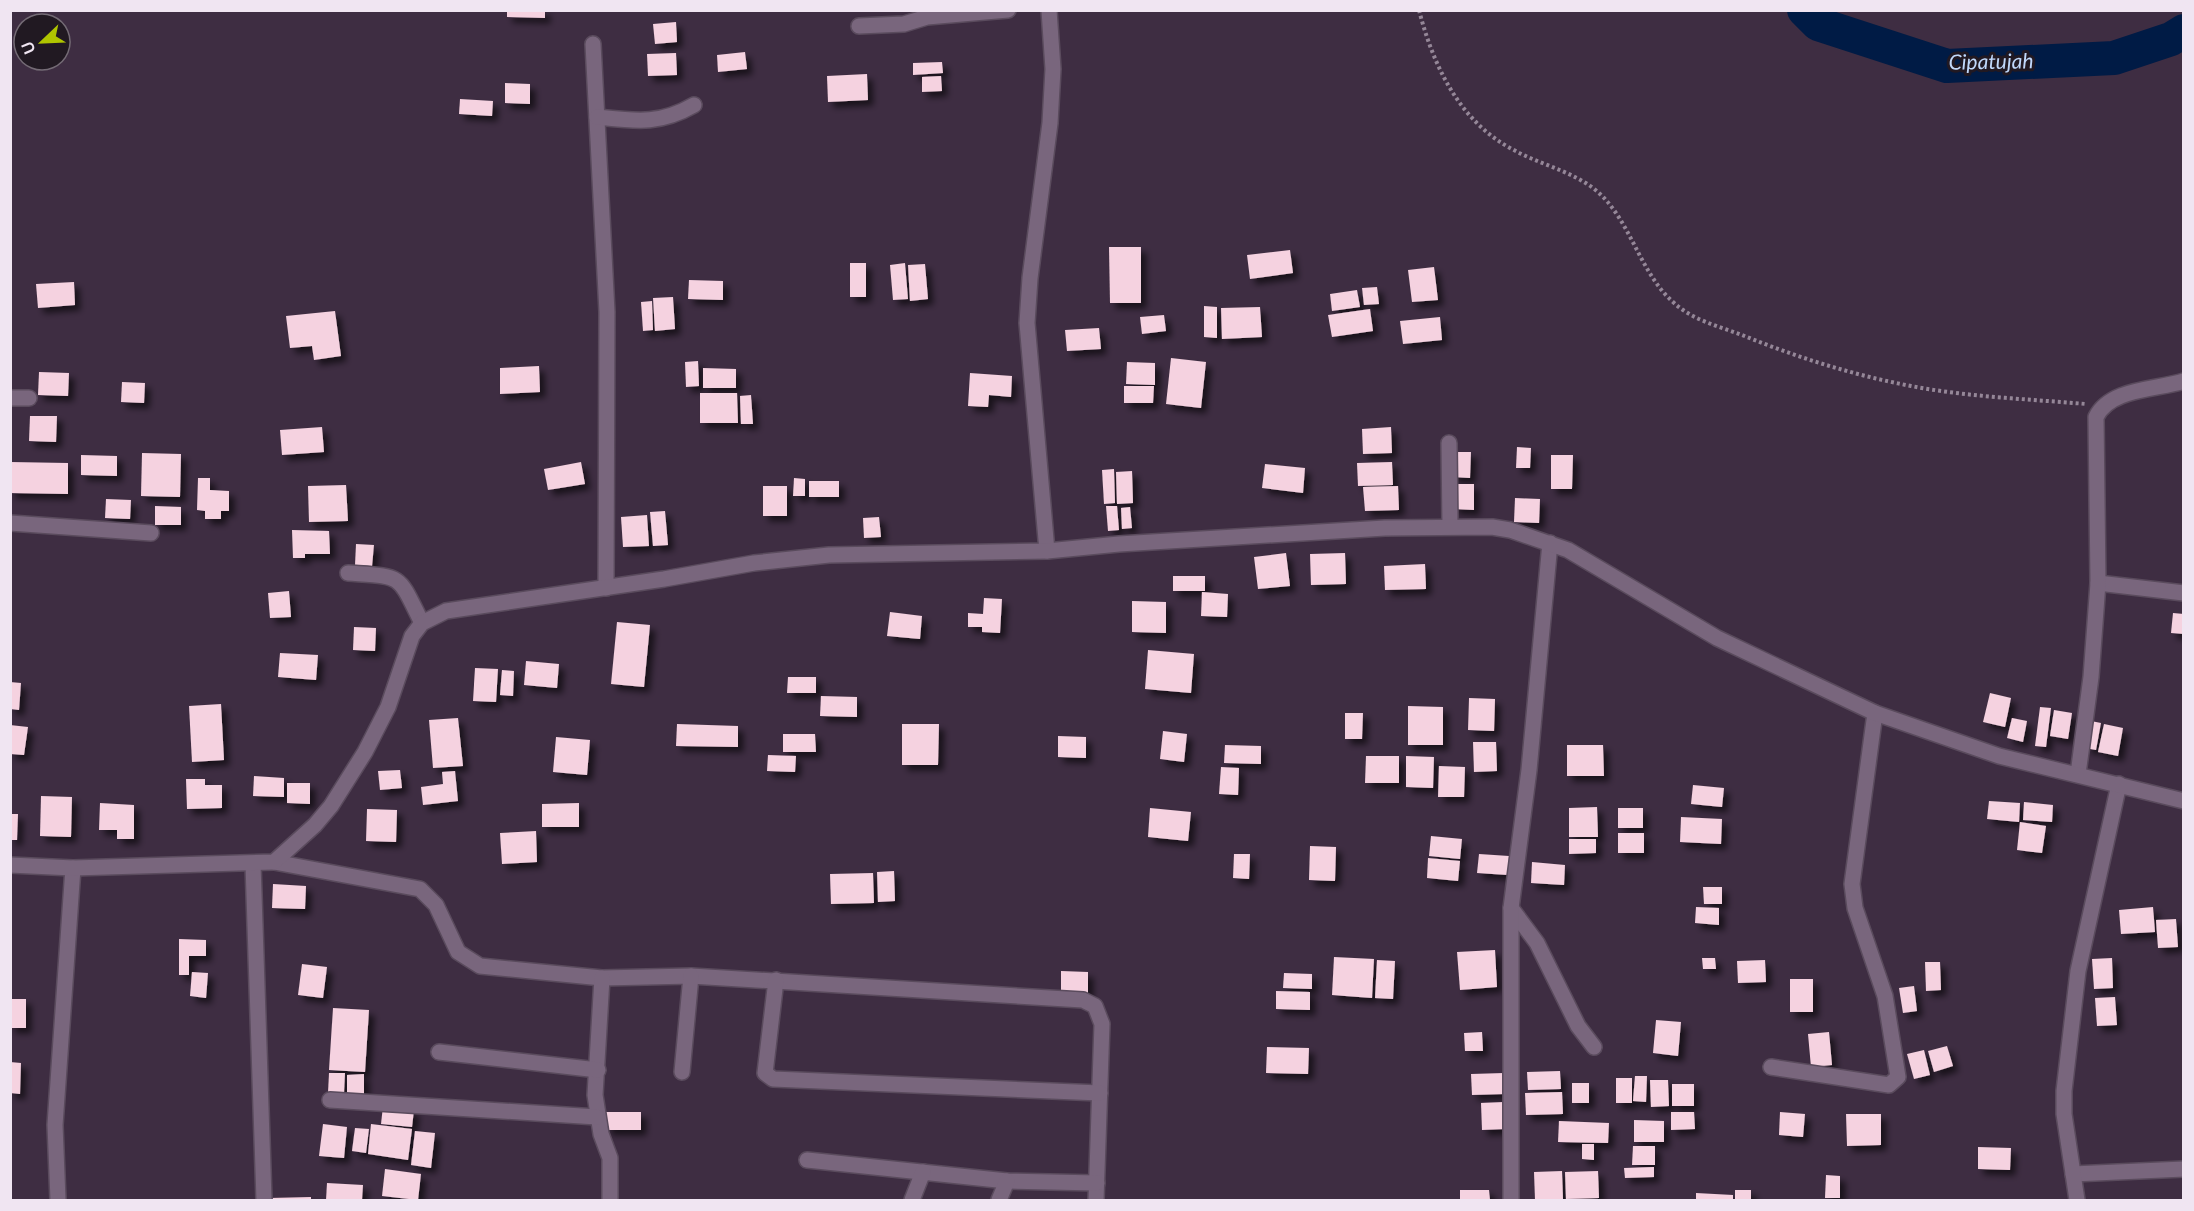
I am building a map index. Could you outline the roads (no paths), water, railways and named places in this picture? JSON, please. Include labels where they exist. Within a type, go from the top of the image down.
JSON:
[{"type":"street","points":[[859,26],[904,24],[927,16],[1008,10]]},
{"type":"street","points":[[1047,551],[1028,323],[1030,278],[1050,123],[1053,69],[1049,10]]},
{"type":"street","points":[[593,44],[607,312],[606,588]]},
{"type":"street","points":[[597,117],[659,121],[675,117],[694,105]]},
{"type":"street","points":[[2078,774],[2091,677],[2098,583],[2096,417],[2104,405],[2114,398],[2184,381]]},
{"type":"street","points":[[10,398],[29,398]]},
{"type":"street","points":[[1449,443],[1450,526]]},
{"type":"street","points":[[10,523],[151,533]]},
{"type":"street","points":[[274,862],[315,825],[348,780],[388,707],[408,643],[422,623],[446,611],[606,588],[754,563],[830,555],[1047,551],[1130,543],[1450,526],[1509,530],[1550,543],[1601,568],[1717,638],[1875,713],[1999,756],[2184,801]]},
{"type":"street","points":[[1511,1200],[1511,908],[1529,770],[1550,543]]},
{"type":"street","points":[[348,573],[390,576],[399,580],[422,623]]},
{"type":"street","points":[[2098,583],[2184,593]]},
{"type":"street","points":[[1771,1067],[1889,1085],[1898,1077],[1885,996],[1861,925],[1852,884],[1875,713]]},
{"type":"street","points":[[2077,1200],[2064,1114],[2069,1043],[2078,972],[2119,784]]},
{"type":"street","points":[[10,865],[73,868],[274,862],[420,889],[436,904],[458,952],[463,958],[480,966],[602,978],[691,976],[1083,1000],[1095,1006],[1102,1024],[1096,1200]]},
{"type":"street","points":[[253,864],[264,1200]]},
{"type":"street","points":[[58,1200],[54,1136],[73,868]]},
{"type":"street","points":[[1511,908],[1537,943],[1578,1026],[1594,1047]]},
{"type":"street","points":[[682,1072],[691,976]]},
{"type":"street","points":[[602,978],[595,1095],[597,1117],[610,1158],[610,1200]]},
{"type":"street","points":[[776,980],[765,1073],[773,1080],[1100,1093]]},
{"type":"street","points":[[439,1052],[598,1070]]},
{"type":"street","points":[[330,1100],[597,1117]]},
{"type":"street","points":[[807,1160],[1007,1181],[1097,1183]]},
{"type":"street","points":[[2073,1174],[2184,1169]]},
{"type":"street","points":[[912,1200],[923,1172]]},
{"type":"street","points":[[999,1200],[1007,1181]]},
{"type":"waterway","name":"Cipatujah","points":[[1804,10],[1818,24],[1947,66],[2114,58],[2171,39],[2184,31]]}]
